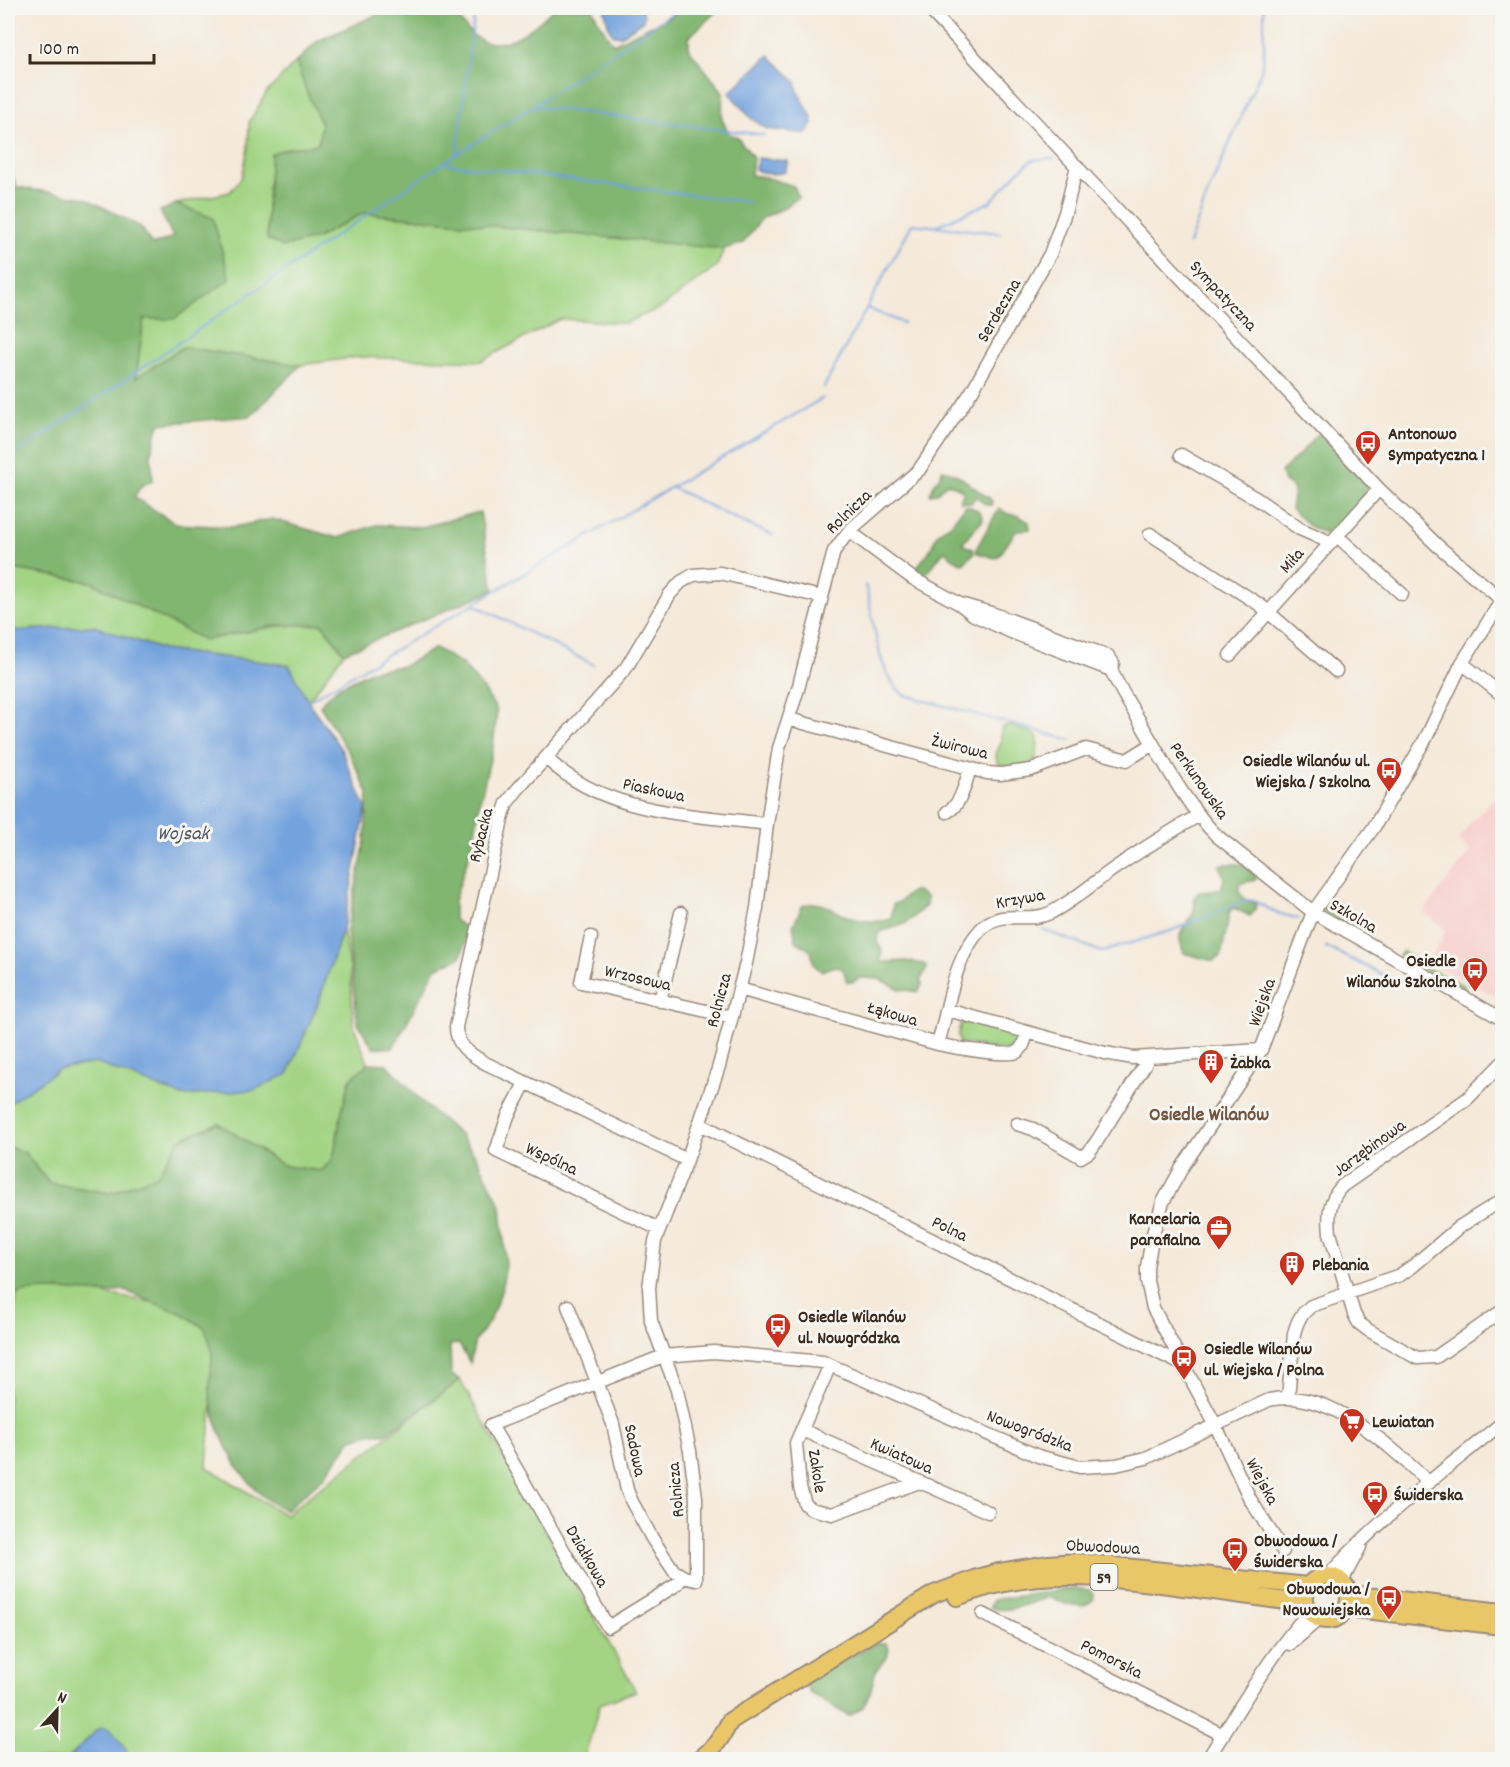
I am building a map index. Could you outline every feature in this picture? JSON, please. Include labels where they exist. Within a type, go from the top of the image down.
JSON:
[{"type":"main road","name":"Obwodowa","points":[[699,1760],[720,1739],[730,1721],[934,1594],[974,1579],[1008,1570],[1077,1562],[1308,1586]]},
{"type":"main road","name":"Obwodowa","points":[[905,1614],[991,1586],[1044,1578],[1080,1576],[1126,1579],[1312,1611],[1335,1618],[1342,1590]]},
{"type":"main road","points":[[1312,1611],[1305,1595],[1308,1586],[1317,1578],[1342,1590]]},
{"type":"main road","name":"Obwodowa","points":[[1342,1590],[1503,1612]]},
{"type":"main road","name":"Obwodowa","points":[[1342,1590],[1503,1626]]},
{"type":"street","name":"Sympatyczna","points":[[928,8],[1379,489],[1438,546],[1502,600]]},
{"type":"street","name":"Serdeczna","points":[[927,461],[972,392],[1050,254],[1065,213],[1077,166]]},
{"type":"street","points":[[1181,455],[1257,500],[1300,529],[1323,539],[1333,540],[1402,594]]},
{"type":"street","name":"Rolnicza","points":[[683,1577],[696,1580],[697,1515],[694,1480],[681,1404],[670,1368],[663,1356],[651,1321],[649,1296],[653,1254],[659,1229],[700,1124],[740,989],[757,908],[774,771],[834,551],[849,531],[907,482],[927,461]]},
{"type":"street","name":"Miła","points":[[1230,655],[1379,489]]},
{"type":"street","name":"Perkunowska","points":[[849,531],[912,578],[960,604],[992,613],[1101,653],[1111,659],[1113,663],[1111,670],[1128,704],[1199,815],[1217,836],[1313,912]]},
{"type":"street","points":[[1150,534],[1232,585],[1269,612],[1336,671]]},
{"type":"street","name":"Rybacka","points":[[687,1160],[525,1083],[469,1054],[461,1046],[456,1035],[456,1027],[502,815],[507,803],[626,669],[670,594],[681,582],[693,575],[720,573],[821,597]]},
{"type":"street","name":"Wiejska","points":[[1283,1551],[1250,1499],[1215,1424],[1150,1301],[1147,1267],[1153,1233],[1163,1202],[1183,1166],[1261,1050],[1313,912],[1366,841],[1426,738],[1462,663],[1502,600]]},
{"type":"street","points":[[1462,663],[1503,695]]},
{"type":"street","name":"Żwirowa","points":[[789,719],[970,769],[994,773],[1031,770],[1086,749],[1128,760],[1153,744]]},
{"type":"street","name":"Piaskowa","points":[[546,758],[569,778],[606,797],[646,809],[766,824]]},
{"type":"street","points":[[947,812],[958,803],[970,769]]},
{"type":"street","name":"Krzywa","points":[[938,1044],[963,956],[975,936],[986,924],[1000,918],[1035,918],[1053,911],[1199,815]]},
{"type":"street","name":"Szkolna","points":[[1313,912],[1503,1020]]},
{"type":"street","points":[[660,1001],[681,913]]},
{"type":"street","name":"Wrzosowa","points":[[591,937],[581,982],[732,1017]]},
{"type":"street","name":"Łąkowa","points":[[740,989],[938,1044],[967,1049],[1012,1054],[1021,1048],[1028,1032]]},
{"type":"street","points":[[948,1010],[1105,1053],[1146,1058],[1261,1050]]},
{"type":"street","points":[[1017,1124],[1033,1129],[1081,1157],[1086,1155],[1141,1071],[1146,1058]]},
{"type":"street","name":"Jarzębinowa","points":[[1503,1063],[1467,1099],[1351,1178],[1335,1194],[1329,1211],[1329,1222],[1348,1294],[1354,1314],[1362,1326],[1418,1358],[1436,1357],[1503,1311]]},
{"type":"street","name":"Wspólna","points":[[525,1083],[508,1116],[496,1151],[659,1229]]},
{"type":"street","name":"Polna","points":[[700,1124],[1183,1365]]},
{"type":"street","points":[[1429,1484],[1379,1438],[1354,1422],[1319,1404],[1288,1397],[1294,1334],[1300,1317],[1311,1306],[1407,1270],[1460,1227],[1503,1200]]},
{"type":"street","name":"Sadowa","points":[[568,1306],[613,1424],[627,1490],[632,1502],[653,1540],[674,1571],[683,1577]]},
{"type":"street","name":"Nowogródzka","points":[[491,1425],[663,1356],[686,1353],[740,1353],[813,1360],[830,1365],[1038,1456],[1069,1466],[1094,1468],[1134,1462],[1158,1453],[1269,1400],[1288,1397]]},
{"type":"street","name":"Zakole","points":[[830,1365],[796,1443],[795,1453],[803,1499],[812,1509],[832,1514],[919,1482]]},
{"type":"street","points":[[1342,1590],[1362,1542],[1503,1423]]},
{"type":"street","name":"Działkowa","points":[[491,1425],[608,1627],[676,1585],[683,1577]]},
{"type":"street","name":"Kwiatowa","points":[[802,1430],[988,1512]]},
{"type":"street","points":[[1208,1760],[1275,1656],[1296,1627],[1312,1611]]},
{"type":"street","name":"Pomorska","points":[[983,1614],[1223,1735]]},
{"type":"shaded area","points":[[1502,795],[1502,999],[1474,985],[1473,982],[1426,963],[1443,939],[1445,929],[1423,912],[1471,851],[1458,840],[1493,799]]},
{"type":"green space","points":[[392,8],[454,8],[464,26],[476,37],[488,42],[501,42],[528,31],[554,8],[592,8],[613,44],[687,8],[720,8],[689,37],[689,49],[723,92],[722,119],[729,134],[737,137],[753,157],[751,175],[794,186],[799,197],[784,208],[762,218],[743,243],[724,249],[363,213],[317,238],[283,247],[267,239],[271,154],[288,148],[319,143],[321,124],[296,62],[318,41]]},
{"type":"green space","points":[[296,62],[321,124],[319,142],[311,146],[288,148],[271,154],[267,239],[317,238],[363,213],[724,249],[717,266],[662,307],[626,323],[560,319],[481,361],[359,357],[301,365],[183,347],[135,379],[144,319],[213,218],[176,204],[230,192],[242,177],[248,148],[249,122],[267,92]]},
{"type":"green space","points":[[8,164],[17,187],[86,198],[141,227],[152,245],[173,237],[160,211],[176,204],[213,218],[230,279],[174,319],[144,319],[136,378],[183,347],[301,365],[251,416],[159,424],[151,453],[153,481],[142,485],[134,497],[176,524],[234,527],[272,519],[338,538],[376,525],[422,527],[480,512],[494,590],[344,653],[322,624],[275,626],[204,640],[91,582],[8,568]]},
{"type":"green space","points":[[1317,434],[1322,434],[1368,485],[1350,513],[1337,526],[1324,534],[1309,526],[1291,509],[1294,489],[1284,482],[1281,472]]},
{"type":"green space","points":[[942,470],[961,477],[988,497],[992,505],[986,505],[976,496],[971,503],[962,502],[960,500],[964,492],[947,483],[937,493],[930,494]]},
{"type":"green space","points":[[965,506],[977,510],[983,520],[963,542],[964,545],[973,549],[974,553],[963,564],[952,558],[946,551],[943,552],[929,571],[918,576],[914,572],[932,547],[936,536],[950,525]]},
{"type":"green space","points":[[999,508],[1029,522],[1030,529],[1016,531],[999,556],[995,558],[977,553],[976,549]]},
{"type":"green space","points":[[8,568],[91,582],[204,640],[275,626],[322,624],[344,653],[308,701],[289,665],[163,650],[94,626],[8,631]]},
{"type":"green space","points":[[435,648],[462,664],[485,691],[497,711],[493,747],[480,801],[474,840],[454,901],[454,920],[469,930],[461,957],[436,968],[393,1048],[373,1047],[358,1024],[347,930],[365,841],[368,793],[350,755],[320,706],[339,687],[373,670],[404,666]]},
{"type":"green space","points":[[1011,726],[1033,733],[1038,738],[1036,758],[1030,764],[1009,766],[1000,765],[998,762],[996,754],[1001,742],[1002,727]]},
{"type":"green space","points":[[1242,864],[1258,875],[1255,880],[1241,883],[1238,889],[1244,899],[1256,903],[1256,909],[1250,916],[1234,908],[1230,911],[1221,956],[1213,961],[1184,953],[1180,933],[1194,911],[1195,896],[1199,892],[1221,889],[1224,879],[1220,865]]},
{"type":"green space","points":[[912,891],[917,891],[927,898],[926,906],[905,924],[878,934],[877,942],[882,950],[881,962],[906,961],[924,964],[927,968],[918,992],[900,989],[879,979],[860,978],[847,982],[843,969],[835,966],[821,971],[814,965],[811,951],[796,941],[793,926],[802,906],[817,903],[852,918],[882,921],[891,919],[893,904]]},
{"type":"green space","points":[[1328,896],[1349,912],[1343,923],[1323,911],[1322,907]]},
{"type":"green space","points":[[343,929],[350,968],[354,1027],[368,1063],[350,1080],[333,1159],[321,1171],[286,1166],[218,1123],[180,1139],[156,1176],[110,1193],[49,1183],[24,1152],[8,1147],[8,1104],[59,1069],[96,1063],[182,1096],[288,1074],[318,1003]]},
{"type":"green space","points":[[1403,951],[1427,968],[1464,985],[1465,989],[1448,983],[1399,956]]},
{"type":"green space","points":[[968,1020],[1021,1035],[1018,1043],[1009,1051],[960,1043],[958,1036],[960,1025]]},
{"type":"green space","points":[[368,1063],[387,1064],[426,1106],[460,1135],[478,1159],[501,1206],[506,1265],[501,1292],[489,1322],[475,1341],[470,1363],[459,1344],[450,1345],[451,1374],[460,1380],[386,1434],[373,1433],[352,1439],[324,1477],[286,1510],[272,1503],[247,1479],[236,1465],[220,1433],[210,1395],[212,1354],[205,1328],[183,1314],[122,1290],[109,1293],[29,1291],[8,1296],[8,1147],[24,1152],[49,1183],[110,1193],[156,1176],[180,1139],[218,1123],[286,1166],[321,1171],[333,1159],[350,1080]]},
{"type":"green space","points":[[20,1279],[219,1314],[207,1467],[285,1515],[460,1380],[636,1691],[600,1704],[584,1759],[8,1759],[8,1305],[15,1306]]},
{"type":"green space","points":[[1075,1588],[1089,1590],[1094,1594],[1093,1600],[1084,1606],[1066,1604],[1049,1597],[1012,1609],[990,1607],[993,1600]]},
{"type":"green space","points":[[876,1643],[886,1643],[889,1649],[887,1657],[876,1670],[870,1693],[863,1707],[849,1716],[811,1694],[805,1684],[816,1675]]},
{"type":"water","points":[[604,8],[641,8],[644,15],[643,21],[620,36],[614,35],[609,29]]},
{"type":"water","points":[[769,55],[796,82],[798,92],[812,117],[813,124],[806,134],[767,129],[752,119],[729,93]]},
{"type":"water","points":[[758,158],[788,161],[785,172],[770,174],[758,171],[755,169]]},
{"type":"water","name":"Wojsak","points":[[94,626],[163,650],[289,665],[308,701],[341,749],[366,808],[343,929],[318,1003],[288,1074],[254,1090],[182,1096],[96,1063],[59,1069],[8,1104],[8,631]]},
{"type":"water","points":[[104,1727],[111,1730],[133,1759],[68,1759],[98,1729]]},
{"type":"waterway","points":[[457,153],[475,8]]},
{"type":"waterway","points":[[8,459],[443,163],[680,8]]},
{"type":"waterway","points":[[1189,244],[1210,188],[1261,71],[1264,53],[1264,8]]},
{"type":"waterway","points":[[534,106],[764,135]]},
{"type":"waterway","points":[[938,225],[990,202],[1032,160],[1054,158]]},
{"type":"waterway","points":[[443,163],[749,202]]},
{"type":"waterway","points":[[824,387],[912,224],[1000,233]]},
{"type":"waterway","points":[[867,308],[903,323]]},
{"type":"waterway","points":[[308,701],[823,398]]},
{"type":"waterway","points":[[671,487],[773,535]]},
{"type":"waterway","points":[[865,585],[881,659],[894,685],[904,695],[1071,740]]},
{"type":"waterway","points":[[473,604],[594,665]]},
{"type":"waterway","points":[[1043,930],[1102,952],[1170,931],[1247,900],[1254,901],[1277,913],[1299,919]]},
{"type":"waterway","points":[[1326,947],[1394,980]]},
{"type":"place","name":"Antonowo Sympatyczna 1","points":[[1368,466]]},
{"type":"place","name":"Osiedle Wilanów ul. Wiejska / Szkolna","points":[[1389,793]]},
{"type":"place","name":"Osiedle Wilanów Szkolna","points":[[1475,993]]},
{"type":"place","name":"Żabka","points":[[1211,1085]]},
{"type":"place","name":"Kancelaria parafialna","points":[[1219,1251]]},
{"type":"place","name":"Plebania","points":[[1292,1287]]},
{"type":"place","name":"Osiedle Wilanów ul. Nowgródzka","points":[[778,1349]]},
{"type":"place","name":"Osiedle Wilanów ul. Wiejska / Polna","points":[[1184,1381]]},
{"type":"place","name":"Lewiatan","points":[[1352,1444]]},
{"type":"place","name":"Świderska","points":[[1375,1517]]},
{"type":"place","name":"Obwodowa / Świderska","points":[[1235,1573]]},
{"type":"place","name":"Obwodowa / Nowowiejska","points":[[1389,1621]]},
{"type":"district","name":"Osiedle Wilanów","points":[[1209,1113]]}]
